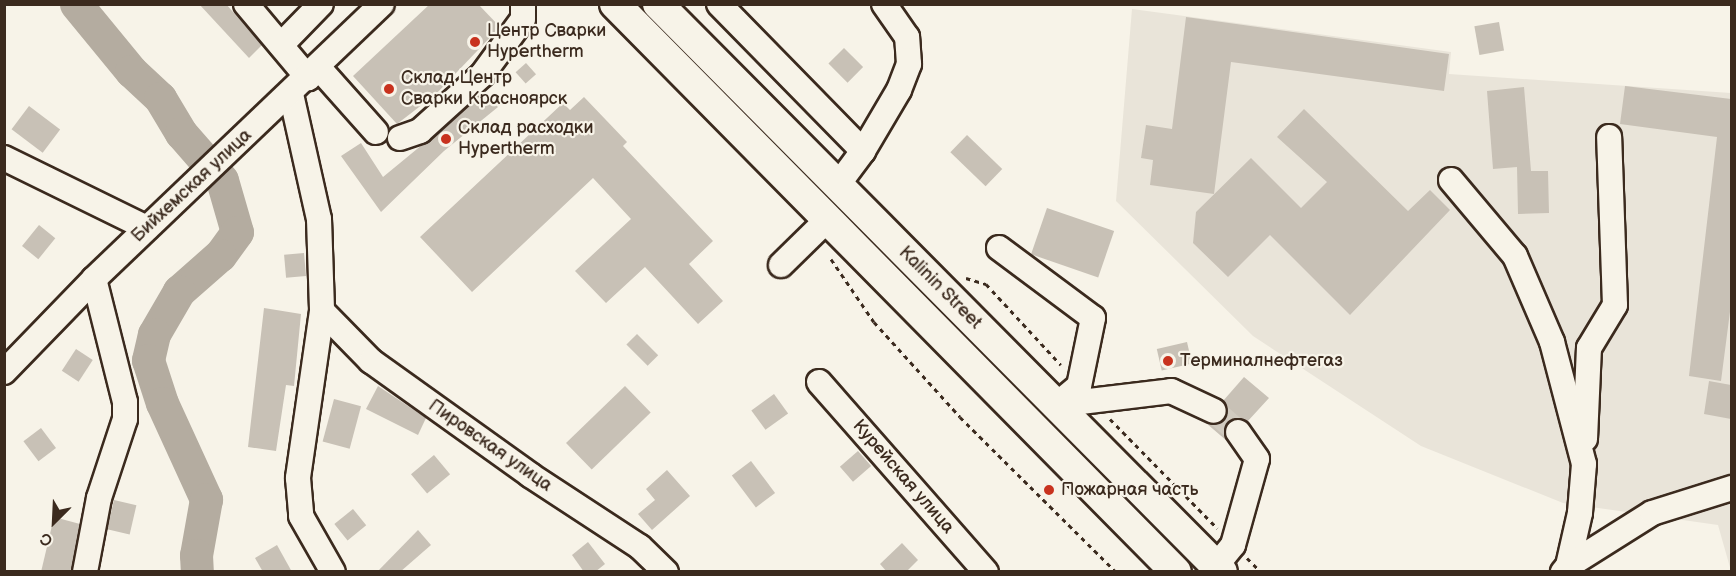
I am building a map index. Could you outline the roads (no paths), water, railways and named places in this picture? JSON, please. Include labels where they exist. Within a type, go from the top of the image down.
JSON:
[{"type":"main road","name":"Kalinin Street","points":[[615,4],[820,226],[951,344],[1176,572]]},
{"type":"main road","name":"Kalinin Street","points":[[658,4],[1056,405],[1224,561]]},
{"type":"main road","points":[[951,344],[974,323]]},
{"type":"main road","points":[[1034,427],[1056,405]]},
{"type":"street","points":[[246,4],[281,45],[306,80],[376,132]]},
{"type":"street","points":[[281,45],[321,4]]},
{"type":"street","name":"Бийхемская улица","points":[[4,372],[94,279],[222,156],[306,80],[382,4]]},
{"type":"street","points":[[400,138],[420,131],[482,75],[523,19],[523,4]]},
{"type":"street","points":[[719,4],[863,151]]},
{"type":"street","points":[[837,186],[863,151],[899,90],[909,64],[907,37],[884,4]]},
{"type":"street","points":[[306,80],[320,219],[322,311],[298,478],[301,516],[333,572]]},
{"type":"street","points":[[1565,569],[1580,513],[1589,348],[1615,305],[1609,137]]},
{"type":"street","points":[[4,158],[147,228]]},
{"type":"street","points":[[1451,180],[1515,256],[1552,342],[1584,464]]},
{"type":"street","points":[[782,265],[820,226]]},
{"type":"street","points":[[999,248],[1093,318],[1085,393]]},
{"type":"street","points":[[85,572],[99,498],[125,419],[125,402],[94,279]]},
{"type":"street","name":"Пировская улица","points":[[322,311],[371,361],[530,476],[640,547],[666,572]]},
{"type":"street","name":"Курейская улица","points":[[819,382],[986,572]]},
{"type":"street","points":[[1056,405],[1085,393],[1171,391],[1214,411]]},
{"type":"street","points":[[1224,561],[1257,459],[1238,432]]},
{"type":"street","points":[[1565,569],[1652,513],[1731,488]]},
{"type":"waterway","points":[[76,4],[131,71],[160,98],[181,133],[222,180],[237,232],[220,255],[179,291],[154,334],[148,360],[162,403],[206,499],[196,555],[197,572]]},
{"type":"tunnel","points":[[1214,411],[1238,432]]},
{"type":"place","name":"Центр Сварки Hypertherm","points":[[475,42]]},
{"type":"place","name":"Склад Центр Сварки Красноярск","points":[[389,89]]},
{"type":"place","name":"Склад расходки Hypertherm","points":[[446,139]]},
{"type":"place","name":"Терминалнефтегаз","points":[[1168,361]]},
{"type":"place","name":"Пожарная часть","points":[[1049,490]]}]
